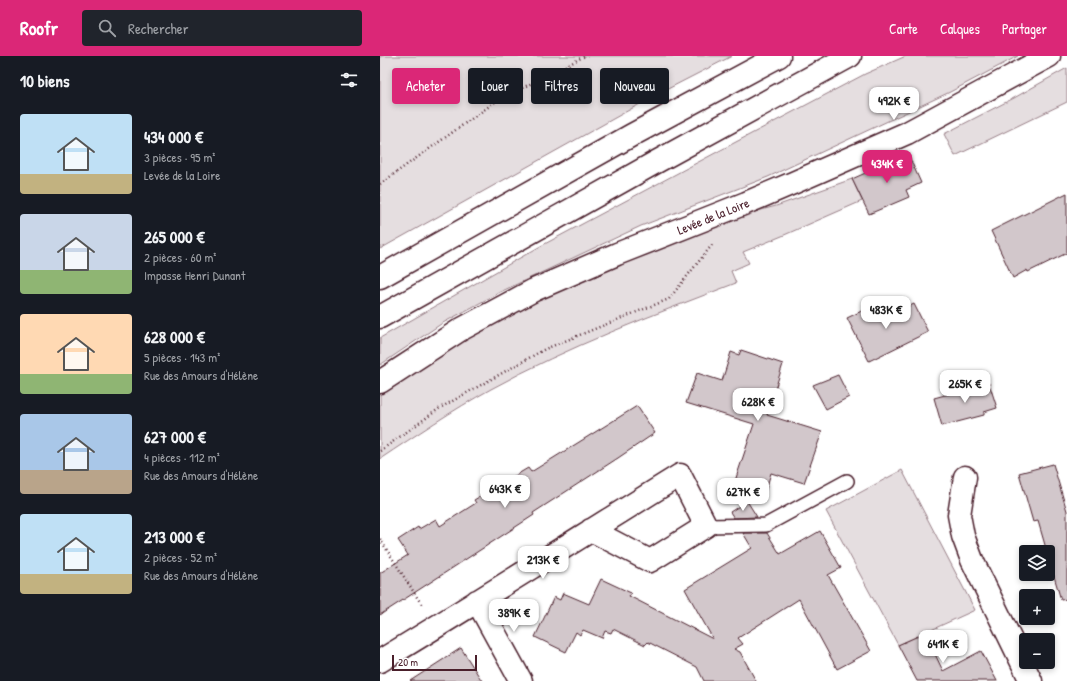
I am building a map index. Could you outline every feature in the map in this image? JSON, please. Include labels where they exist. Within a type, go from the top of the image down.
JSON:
[{"type":"main road","points":[[380,277],[632,135],[779,56]]},
{"type":"main road","points":[[380,317],[658,161],[850,56]]},
{"type":"main road","name":"Levée de la Loire","points":[[380,382],[460,330],[534,290],[617,254],[746,203],[907,133],[1050,56]]},
{"type":"main road","points":[[380,661],[436,627],[477,601],[591,530],[680,475],[706,526],[650,561],[591,530]]},
{"type":"main road","points":[[965,477],[959,515],[963,536],[972,560],[1031,681]]},
{"type":"main road","points":[[477,601],[521,681]]},
{"type":"lane","points":[[706,526],[766,525],[847,480]]},
{"type":"path","points":[[380,184],[495,102],[585,56]]},
{"type":"path","points":[[380,451],[440,408],[545,349],[669,299],[712,245]]},
{"type":"path","points":[[380,539],[436,627]]},
{"type":"shaded area","points":[[380,56],[732,56],[669,88],[669,68],[600,68],[600,104],[640,104],[380,249]]},
{"type":"shaded area","points":[[906,56],[1018,56],[950,92],[768,177],[641,226],[500,292],[441,324],[380,365],[380,338],[539,247],[865,74]]},
{"type":"shaded area","points":[[1067,68],[1067,102],[955,156],[944,134],[1014,98]]},
{"type":"shaded area","points":[[852,179],[862,201],[743,252],[749,263],[731,271],[736,283],[612,332],[521,373],[463,405],[380,459],[380,392],[429,359],[529,301],[717,222],[776,206]]},
{"type":"shaded area","points":[[902,470],[975,610],[898,645],[826,511]]},
{"type":"building","points":[[908,154],[921,183],[906,190],[909,197],[869,214],[852,179]]},
{"type":"building","points":[[1067,193],[1067,253],[1028,272],[1027,270],[1013,278],[991,231]]},
{"type":"building","points":[[914,304],[928,332],[869,361],[847,318],[870,307],[877,322]]},
{"type":"building","points":[[741,350],[783,364],[767,415],[822,432],[804,483],[771,473],[763,499],[732,490],[754,424],[686,403],[697,373],[722,381],[731,352],[739,355]]},
{"type":"building","points":[[838,375],[849,397],[826,409],[813,385]]},
{"type":"building","points":[[989,383],[997,408],[984,412],[984,415],[942,426],[934,398]]},
{"type":"building","points":[[637,406],[655,433],[533,513],[534,515],[380,615],[380,573],[408,555],[398,540],[418,527],[419,529],[436,519],[440,526],[476,503],[474,500],[528,468],[531,472]]},
{"type":"building","points":[[1053,464],[1067,511],[1067,599],[1061,600],[1055,580],[1055,545],[1045,545],[1038,521],[1033,522],[1019,473]]},
{"type":"building","points":[[747,501],[757,517],[734,518],[730,512]]},
{"type":"building","points":[[820,531],[841,568],[828,575],[871,651],[837,669],[799,599],[738,638],[743,644],[734,649],[740,652],[756,681],[704,681],[697,667],[648,642],[645,645],[613,629],[611,633],[605,631],[602,638],[583,630],[580,635],[576,632],[566,652],[535,637],[554,597],[560,600],[563,593],[589,604],[601,579],[631,593],[629,596],[713,639],[685,589],[752,548],[743,533],[767,533],[780,554]]},
{"type":"building","points":[[925,633],[943,671],[981,651],[997,681],[917,681],[898,645]]},
{"type":"building","points":[[461,648],[482,681],[410,681]]}]
